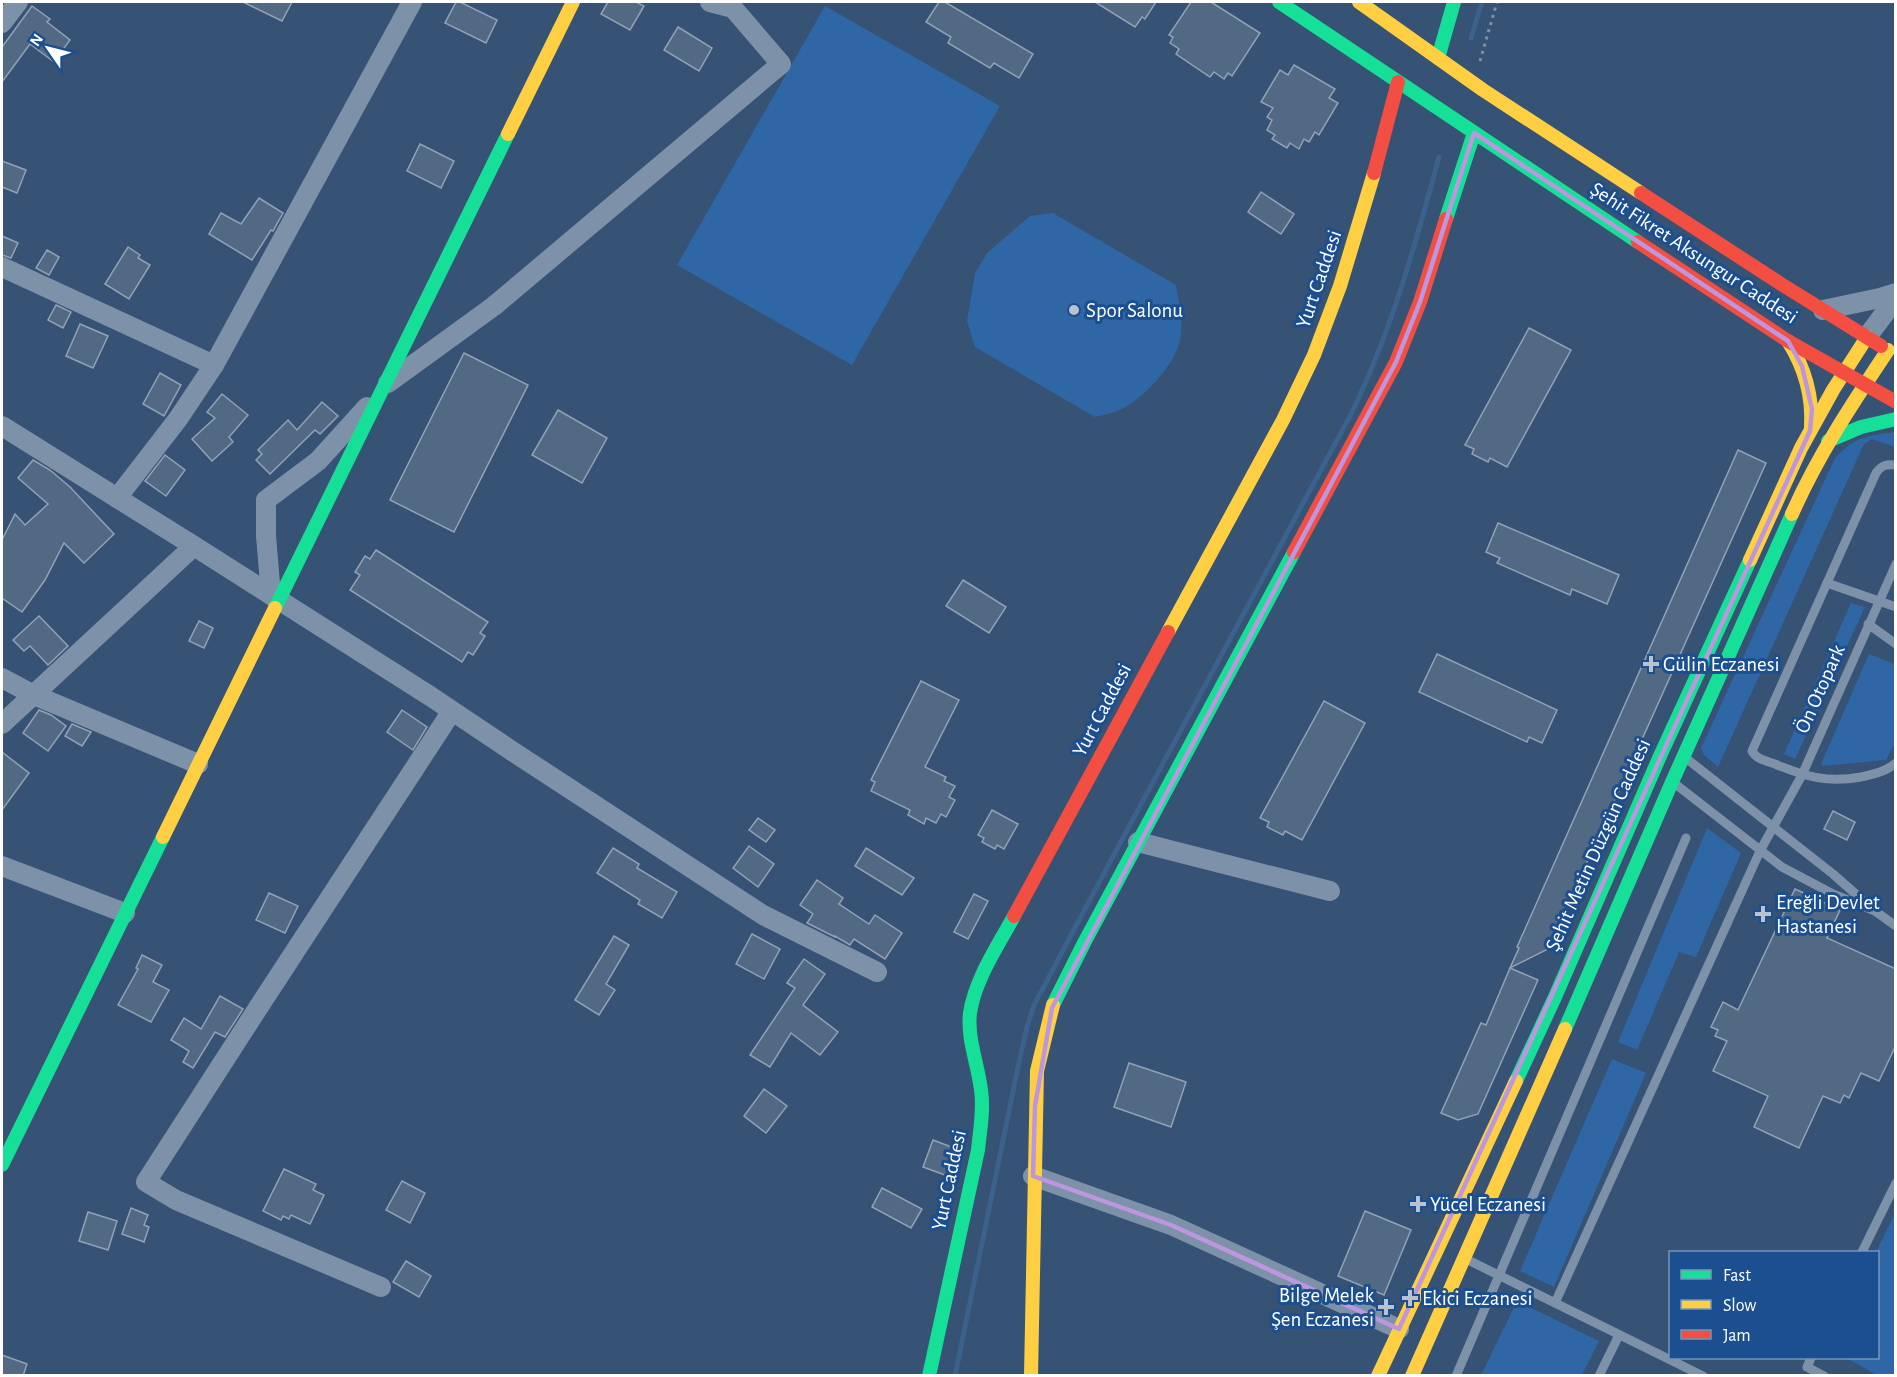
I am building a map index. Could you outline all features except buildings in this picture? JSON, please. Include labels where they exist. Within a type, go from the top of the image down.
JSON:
[{"type":"street","points":[[2,23],[18,2]]},
{"type":"street","points":[[117,498],[178,419],[214,365],[412,2]]},
{"type":"street","points":[[2,1165],[198,764],[275,598],[383,389],[573,2]]},
{"type":"street","points":[[275,598],[266,536],[266,500],[318,461],[390,381],[494,306],[781,64],[733,8],[710,2]]},
{"type":"street","name":"Şehit Fikret Aksungur Caddesi","points":[[1279,2],[1788,340],[1896,402]]},
{"type":"street","name":"Şehit Fikret Aksungur Caddesi","points":[[1359,2],[1483,90],[1823,310],[1867,337],[1893,348]]},
{"type":"street","points":[[1438,58],[1454,2]]},
{"type":"street","name":"Yurt Caddesi","points":[[928,1376],[978,1150],[982,1121],[982,1098],[970,1034],[970,1015],[975,994],[991,960],[1277,430],[1312,360],[1330,316],[1353,247],[1398,82]]},
{"type":"street","points":[[1031,1376],[1033,1176],[1037,1071],[1052,1008],[1137,842],[1396,362],[1420,302],[1474,133]]},
{"type":"street","points":[[2,267],[214,365]]},
{"type":"street","points":[[1823,310],[1896,293]]},
{"type":"street","points":[[1867,337],[1896,298]]},
{"type":"street","name":"Şehit Metin Düzgün Caddesi","points":[[1412,1376],[1464,1258],[1666,769],[1810,430],[1867,337]]},
{"type":"street","points":[[1788,340],[1802,366],[1810,389],[1812,410],[1810,430]]},
{"type":"street","name":"Şehit Metin Düzgün Caddesi","points":[[1378,1376],[1555,997],[1666,769],[1684,757],[1809,475],[1864,384],[1893,348]]},
{"type":"street","points":[[1828,441],[1869,423],[1896,419]]},
{"type":"street","points":[[2,426],[452,711],[763,915],[877,972]]},
{"type":"street","points":[[2,724],[194,546]]},
{"type":"street","points":[[2,678],[198,764]]},
{"type":"street","points":[[381,1287],[176,1200],[146,1182],[452,711]]},
{"type":"street","points":[[1137,842],[1330,891]]},
{"type":"street","points":[[2,866],[125,913]]},
{"type":"street","points":[[1033,1176],[1171,1225],[1399,1329]]},
{"type":"lane","points":[[1896,465],[1887,464],[1876,473],[1752,751],[1758,758],[1802,775],[1827,780],[1844,780],[1878,774],[1896,763]]},
{"type":"lane","name":"Ön Otopark","points":[[1555,1303],[1760,851],[1802,775],[1896,564]]},
{"type":"lane","points":[[1827,583],[1896,607]]},
{"type":"lane","points":[[1868,624],[1896,644]]},
{"type":"lane","points":[[1875,911],[1824,889],[1782,867],[1760,851],[1666,769],[1684,757],[1896,926]]},
{"type":"lane","points":[[1456,1376],[1686,838]]},
{"type":"lane","points":[[1862,1251],[1896,1184]]},
{"type":"lane","points":[[1464,1258],[1703,1376]]},
{"type":"lane","points":[[1599,1376],[1619,1335]]},
{"type":"lane","points":[[1811,1359],[1807,1367],[1824,1376]]},
{"type":"path","points":[[1483,90],[1480,59],[1497,2]]},
{"type":"highlighted area","points":[[1474,133],[1788,341],[1802,366],[1812,409],[1810,431],[1399,1329],[1171,1225],[1033,1176],[1035,1106],[1052,1008],[1396,362],[1420,302]]},
{"type":"shaded area","points":[[825,6],[1000,106],[852,365],[677,265]]},
{"type":"shaded area","name":"Spor Salonu","points":[[1053,213],[1176,285],[1181,326],[1180,340],[1172,360],[1146,391],[1112,413],[1095,417],[975,347],[967,321],[975,273],[987,253],[1030,216]]},
{"type":"shaded area","points":[[1895,432],[1895,447],[1872,439],[1864,444],[1718,767],[1704,755],[1701,748],[1835,458],[1849,445],[1862,438]]},
{"type":"shaded area","points":[[1851,603],[1865,607],[1795,759],[1784,754]]},
{"type":"shaded area","points":[[1869,654],[1895,664],[1895,743],[1886,760],[1822,766],[1821,764]]},
{"type":"shaded area","points":[[1707,828],[1741,853],[1696,957],[1679,952],[1637,1050],[1618,1042]]},
{"type":"shaded area","points":[[1612,1059],[1646,1073],[1554,1287],[1520,1271]]},
{"type":"shaded area","points":[[1895,1213],[1895,1375],[1877,1375],[1848,1359],[1879,1359],[1879,1251],[1876,1251]]},
{"type":"shaded area","points":[[1517,1301],[1599,1341],[1582,1375],[1481,1375]]},
{"type":"waterway","points":[[1471,38],[1482,2]]},
{"type":"waterway","points":[[955,1376],[1019,1062],[1034,1005],[1365,385],[1390,321],[1439,157]]},
{"type":"traffic: fast","points":[[1279,2],[1638,242]]},
{"type":"traffic: fast","points":[[1438,58],[1454,2]]},
{"type":"traffic: fast","points":[[1446,219],[1474,133]]},
{"type":"traffic: fast","points":[[275,608],[508,134]]},
{"type":"traffic: fast","points":[[1828,441],[1861,427],[1896,419]]},
{"type":"traffic: fast","points":[[1565,1029],[1792,514]]},
{"type":"traffic: fast","points":[[1053,1005],[1294,552]]},
{"type":"traffic: fast","points":[[1516,1081],[1750,560]]},
{"type":"traffic: fast","points":[[2,1165],[163,837]]},
{"type":"traffic: fast","points":[[929,1376],[981,1128],[982,1098],[971,1042],[970,1013],[982,975],[1014,916]]},
{"type":"traffic: slow","points":[[508,134],[573,2]]},
{"type":"traffic: slow","points":[[1359,2],[1483,90],[1641,193]]},
{"type":"traffic: slow","points":[[1168,632],[1283,420],[1314,355],[1340,286],[1374,173]]},
{"type":"traffic: slow","points":[[1750,560],[1801,448],[1833,390],[1867,337]]},
{"type":"traffic: slow","points":[[1788,341],[1807,382],[1811,404],[1811,427]]},
{"type":"traffic: slow","points":[[1792,514],[1824,450],[1888,350]]},
{"type":"traffic: slow","points":[[163,837],[275,608]]},
{"type":"traffic: slow","points":[[1031,1376],[1037,1071],[1053,1005]]},
{"type":"traffic: slow","points":[[1412,1376],[1565,1029]]},
{"type":"traffic: slow","points":[[1378,1376],[1516,1081]]},
{"type":"traffic: jam","points":[[1374,173],[1398,82]]},
{"type":"traffic: jam","points":[[1641,193],[1881,346]]},
{"type":"traffic: jam","points":[[1294,552],[1396,362],[1420,302],[1446,219]]},
{"type":"traffic: jam","points":[[1638,242],[1788,341],[1896,402]]},
{"type":"traffic: jam","points":[[1014,916],[1168,632]]},
{"type":"place","name":"Spor Salonu","points":[[1074,310]]},
{"type":"place","name":"Gülin Eczanesi","points":[[1651,664]]},
{"type":"place","name":"Ereğli Devlet Hastanesi","points":[[1763,914]]},
{"type":"place","name":"Yücel Eczanesi","points":[[1418,1204]]},
{"type":"place","name":"Ekici Eczanesi","points":[[1410,1298]]},
{"type":"place","name":"Bilge Melek Şen Eczanesi","points":[[1386,1307]]}]
